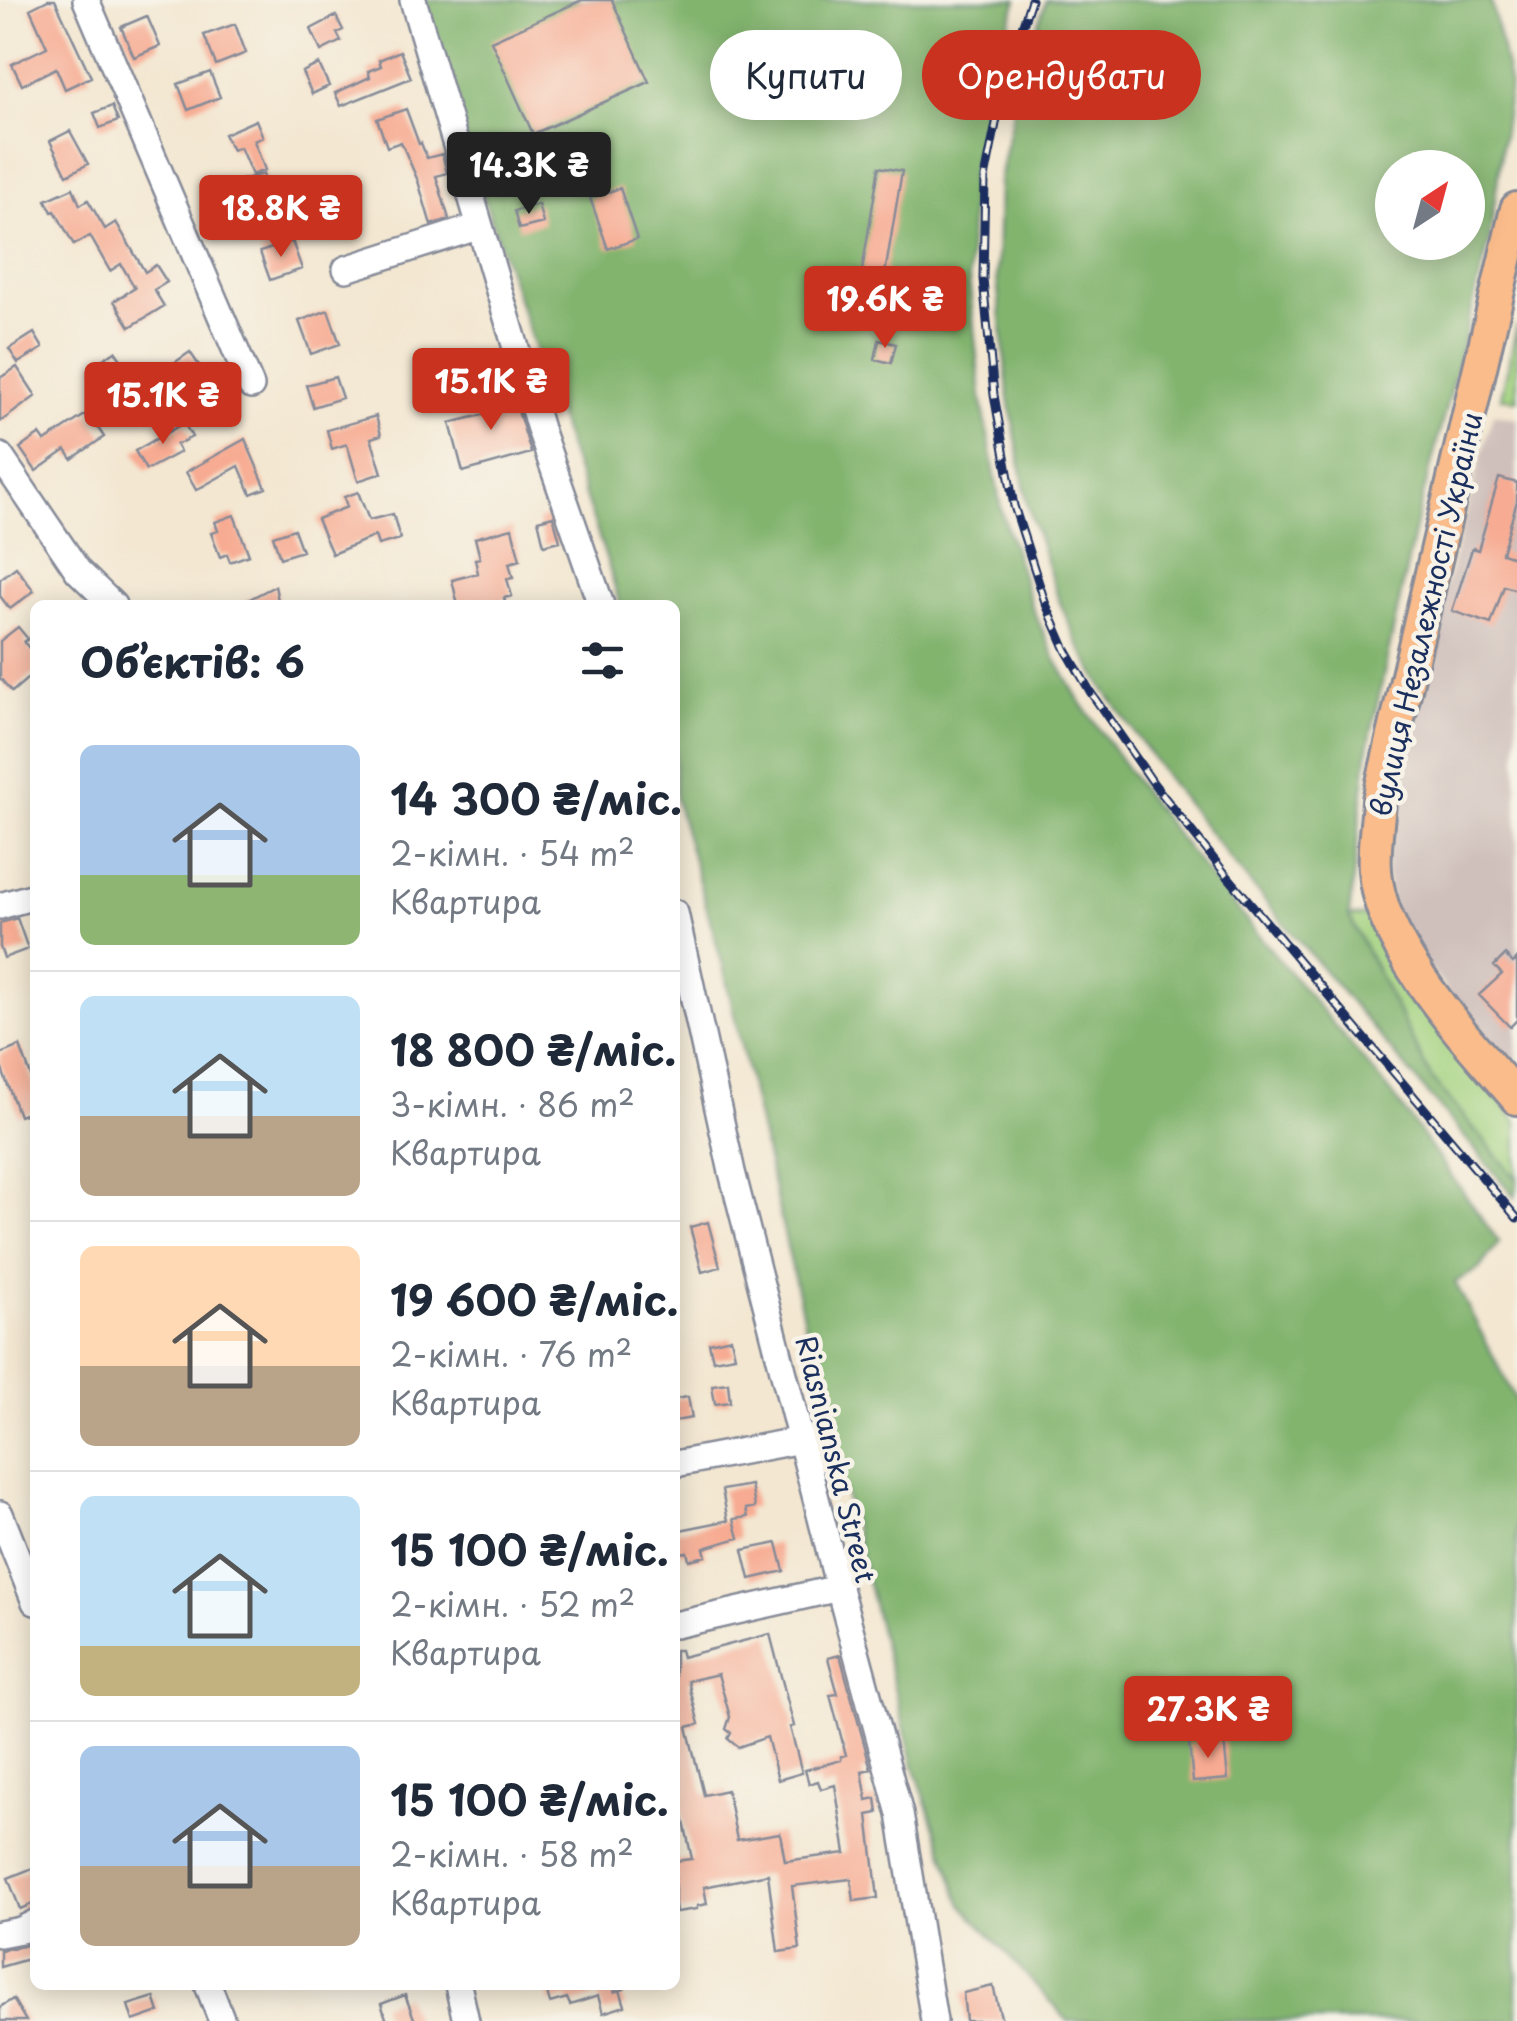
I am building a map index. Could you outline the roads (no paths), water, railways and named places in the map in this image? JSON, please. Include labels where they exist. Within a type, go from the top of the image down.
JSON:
[{"type":"main road","name":"вулиця Незалежності України","points":[[1517,209],[1379,800],[1374,871],[1385,920],[1415,968],[1442,1010],[1517,1098]]},
{"type":"street","points":[[86,0],[252,386]]},
{"type":"street","points":[[413,0],[540,430],[599,600]]},
{"type":"street","points":[[346,269],[480,226]]},
{"type":"street","points":[[0,456],[78,571],[108,600]]},
{"type":"street","points":[[0,906],[30,897]]},
{"type":"street","name":"Riasnianska Street","points":[[680,935],[732,1172],[900,1814],[934,2021]]},
{"type":"street","points":[[680,1463],[801,1440]]},
{"type":"street","points":[[0,1514],[30,1589]]},
{"type":"street","points":[[680,1624],[839,1588]]},
{"type":"street","points":[[3,1931],[30,1926]]},
{"type":"street","points":[[210,1990],[222,2021]]},
{"type":"street","points":[[459,1990],[466,2021]]},
{"type":"railway","points":[[1031,0],[1005,79],[985,178],[983,279],[994,395],[1014,506],[1045,602],[1091,693],[1154,784],[1517,1218]]}]
